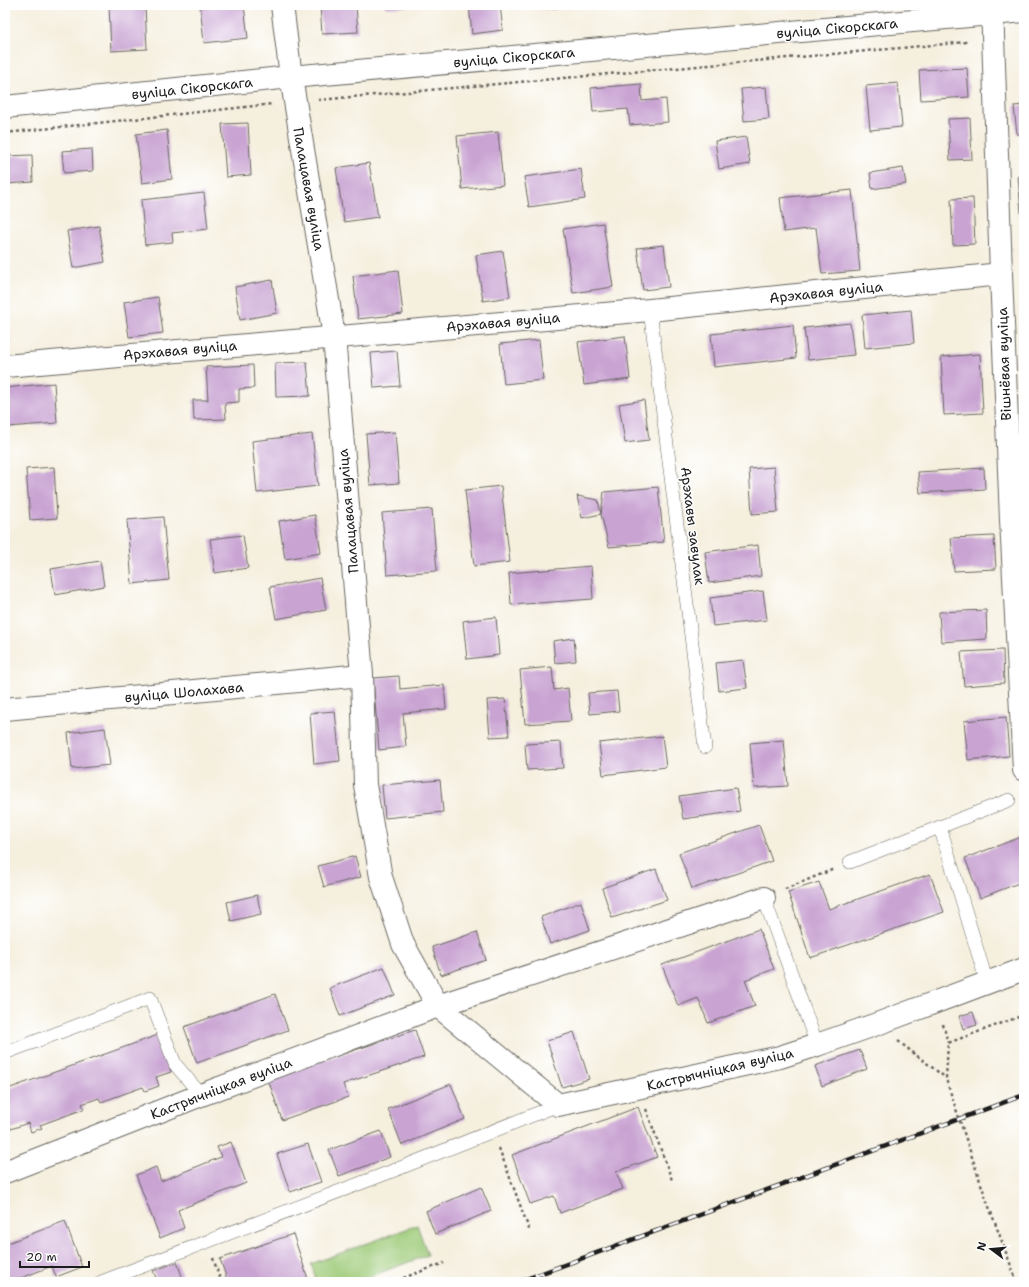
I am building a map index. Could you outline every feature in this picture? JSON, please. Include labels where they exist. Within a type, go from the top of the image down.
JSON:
[{"type":"street","name":"Палацавая вуліца","points":[[282,5],[289,68],[334,336],[362,675],[365,785],[381,877],[403,944],[438,1006]]},
{"type":"street","name":"вуліца Сікорскага","points":[[5,107],[289,68],[992,10],[1024,11]]},
{"type":"street","name":"Вішнёвая вуліца","points":[[992,10],[1000,274],[1024,770]]},
{"type":"street","name":"Арэхавая вуліца","points":[[5,366],[334,336],[650,310],[1000,274]]},
{"type":"street","name":"вуліца Шолахава","points":[[5,709],[362,675]]},
{"type":"street","name":"Кастрычніцкая вуліца","points":[[5,1172],[201,1095],[438,1006],[764,898]]},
{"type":"street","name":"Кастрычніцкая вуліца","points":[[558,1105],[780,1057],[877,1024],[1024,969]]},
{"type":"street","points":[[438,1006],[558,1105]]},
{"type":"lane","name":"Арэхавы завулак","points":[[650,310],[705,747]]},
{"type":"lane","points":[[850,862],[1009,800]]},
{"type":"lane","points":[[940,828],[987,983]]},
{"type":"lane","points":[[764,898],[817,1045]]},
{"type":"lane","points":[[5,1053],[150,998],[175,1064],[201,1095]]},
{"type":"lane","points":[[101,1282],[481,1135],[493,1132],[558,1105]]},
{"type":"path","points":[[5,133],[295,102],[967,42]]},
{"type":"path","points":[[764,898],[850,862]]},
{"type":"path","points":[[1017,1282],[985,1196],[946,1079],[948,1043],[1024,1015]]},
{"type":"path","points":[[877,1024],[946,1079]]},
{"type":"path","points":[[638,1088],[672,1180]]},
{"type":"path","points":[[493,1132],[530,1232]]},
{"type":"path","points":[[208,1241],[221,1282]]},
{"type":"path","points":[[392,1282],[444,1263]]},
{"type":"green space","points":[[417,1225],[428,1255],[355,1282],[317,1282],[311,1264]]},
{"type":"building","points":[[109,5],[145,5],[147,49],[111,51]]},
{"type":"building","points":[[200,5],[244,5],[248,38],[204,43]]},
{"type":"building","points":[[320,5],[356,5],[358,32],[322,34]]},
{"type":"building","points":[[385,5],[411,5],[411,6],[386,8]]},
{"type":"building","points":[[469,5],[500,5],[503,30],[472,34]]},
{"type":"building","points":[[547,5],[573,5],[573,6],[547,9]]},
{"type":"building","points":[[967,68],[969,97],[921,100],[919,70]]},
{"type":"building","points":[[898,83],[902,127],[870,130],[866,86]]},
{"type":"building","points":[[641,84],[642,101],[666,99],[668,122],[630,125],[628,109],[593,112],[591,88]]},
{"type":"building","points":[[766,87],[769,119],[744,121],[741,89]]},
{"type":"building","points":[[1024,105],[1024,134],[1017,134],[1014,106]]},
{"type":"building","points":[[970,118],[972,159],[950,160],[948,119]]},
{"type":"building","points":[[248,123],[251,175],[226,177],[222,124]]},
{"type":"building","points":[[167,130],[172,179],[142,183],[136,134]]},
{"type":"building","points":[[498,132],[503,185],[462,189],[457,136]]},
{"type":"building","points":[[746,137],[750,164],[719,169],[715,141]]},
{"type":"building","points":[[92,149],[93,171],[64,173],[62,151]]},
{"type":"building","points":[[32,155],[33,182],[7,184],[5,156]]},
{"type":"building","points":[[369,163],[378,217],[344,222],[336,168]]},
{"type":"building","points":[[903,168],[906,184],[872,189],[870,173]]},
{"type":"building","points":[[581,169],[585,199],[529,207],[524,177]]},
{"type":"building","points":[[1018,176],[1024,176],[1024,237],[1023,237]]},
{"type":"building","points":[[852,190],[860,271],[822,274],[816,228],[784,232],[780,198]]},
{"type":"building","points":[[204,193],[208,229],[172,233],[173,242],[145,245],[141,200]]},
{"type":"building","points":[[973,198],[975,244],[953,245],[951,199]]},
{"type":"building","points":[[603,223],[613,287],[573,293],[563,229]]},
{"type":"building","points":[[99,226],[105,262],[73,268],[67,231]]},
{"type":"building","points":[[664,245],[669,287],[643,290],[637,248]]},
{"type":"building","points":[[503,251],[510,297],[483,301],[476,255]]},
{"type":"building","points":[[398,270],[403,314],[358,319],[353,276]]},
{"type":"building","points":[[272,280],[277,313],[240,320],[235,287]]},
{"type":"building","points":[[1022,292],[1024,292],[1024,321],[1023,321]]},
{"type":"building","points":[[158,297],[163,333],[129,337],[124,302]]},
{"type":"building","points":[[911,310],[914,343],[865,348],[862,315]]},
{"type":"building","points":[[6,315],[8,340],[5,340]]},
{"type":"building","points":[[850,323],[854,355],[808,360],[804,328]]},
{"type":"building","points":[[793,325],[796,358],[714,367],[711,334]]},
{"type":"building","points":[[625,336],[630,379],[584,385],[578,342]]},
{"type":"building","points":[[539,340],[543,380],[504,384],[500,344]]},
{"type":"building","points":[[397,351],[400,386],[374,388],[371,353]]},
{"type":"building","points":[[980,354],[983,413],[944,415],[941,357]]},
{"type":"building","points":[[307,362],[310,396],[276,397],[275,363]]},
{"type":"building","points":[[253,365],[254,388],[239,389],[239,402],[225,403],[226,419],[194,420],[193,400],[208,400],[206,367]]},
{"type":"building","points":[[54,383],[57,423],[8,427],[5,388]]},
{"type":"building","points":[[644,400],[649,440],[625,443],[619,404]]},
{"type":"building","points":[[395,432],[399,483],[370,485],[366,434]]},
{"type":"building","points":[[312,434],[318,486],[257,493],[252,441]]},
{"type":"building","points":[[54,467],[57,518],[30,520],[26,469]]},
{"type":"building","points":[[774,467],[778,512],[752,514],[749,469]]},
{"type":"building","points":[[984,468],[985,489],[920,493],[918,472]]},
{"type":"building","points":[[501,486],[510,562],[474,566],[465,490]]},
{"type":"building","points":[[658,487],[664,542],[609,547],[601,514],[604,492]]},
{"type":"building","points":[[577,496],[598,500],[601,514],[582,518]]},
{"type":"building","points":[[432,509],[437,571],[387,575],[382,513]]},
{"type":"building","points":[[315,515],[321,553],[285,559],[279,521]]},
{"type":"building","points":[[163,517],[169,580],[132,584],[127,520]]},
{"type":"building","points":[[243,535],[248,568],[215,573],[210,539]]},
{"type":"building","points":[[994,536],[996,569],[954,571],[951,538]]},
{"type":"building","points":[[758,545],[761,576],[709,583],[705,552]]},
{"type":"building","points":[[100,561],[104,586],[55,595],[51,569]]},
{"type":"building","points":[[591,566],[593,599],[511,605],[509,573]]},
{"type":"building","points":[[320,578],[326,610],[276,619],[270,587]]},
{"type":"building","points":[[763,591],[767,620],[713,626],[710,598]]},
{"type":"building","points":[[986,610],[987,639],[941,642],[939,612]]},
{"type":"building","points":[[496,617],[499,655],[467,659],[463,621]]},
{"type":"building","points":[[574,638],[576,661],[555,663],[553,641]]},
{"type":"building","points":[[6,640],[8,665],[5,665]]},
{"type":"building","points":[[1003,650],[1004,683],[964,686],[961,652]]},
{"type":"building","points":[[743,660],[747,688],[719,691],[716,663]]},
{"type":"building","points":[[552,667],[554,690],[568,688],[571,721],[525,724],[520,670]]},
{"type":"building","points":[[399,676],[400,689],[444,685],[446,709],[403,713],[406,747],[379,750],[373,678]]},
{"type":"building","points":[[617,691],[619,711],[590,714],[588,693]]},
{"type":"building","points":[[505,699],[509,736],[490,737],[487,700]]},
{"type":"building","points":[[335,711],[340,761],[314,764],[310,713]]},
{"type":"building","points":[[1006,717],[1009,756],[968,760],[964,721]]},
{"type":"building","points":[[105,728],[110,765],[72,769],[68,733]]},
{"type":"building","points":[[662,736],[666,767],[603,775],[599,743]]},
{"type":"building","points":[[784,740],[788,786],[754,788],[750,743]]},
{"type":"building","points":[[561,742],[563,768],[527,770],[525,744]]},
{"type":"building","points":[[440,780],[443,812],[385,818],[382,785]]},
{"type":"building","points":[[736,788],[740,811],[683,819],[679,796]]},
{"type":"building","points":[[759,825],[772,861],[692,889],[679,853]]},
{"type":"building","points":[[1024,836],[1024,881],[980,898],[965,858]]},
{"type":"building","points":[[355,856],[361,877],[324,887],[318,866]]},
{"type":"building","points":[[656,869],[667,900],[612,918],[602,888]]},
{"type":"building","points":[[930,874],[944,912],[810,958],[788,892],[819,882],[829,909]]},
{"type":"building","points":[[257,895],[261,914],[231,921],[227,902]]},
{"type":"building","points":[[581,902],[590,930],[550,944],[541,917]]},
{"type":"building","points":[[759,929],[774,969],[745,980],[755,1006],[708,1023],[698,998],[678,1006],[662,965]]},
{"type":"building","points":[[477,932],[486,960],[441,975],[432,947]]},
{"type":"building","points":[[384,967],[395,995],[340,1016],[330,988]]},
{"type":"building","points":[[275,994],[288,1030],[197,1063],[184,1027]]},
{"type":"building","points":[[973,1012],[977,1025],[963,1029],[959,1016]]},
{"type":"building","points":[[415,1030],[424,1057],[343,1084],[348,1097],[282,1120],[268,1079]]},
{"type":"building","points":[[574,1032],[589,1079],[562,1087],[547,1041]]},
{"type":"building","points":[[158,1035],[171,1072],[156,1077],[159,1086],[145,1091],[143,1087],[101,1102],[99,1098],[82,1104],[84,1109],[40,1125],[42,1128],[31,1132],[28,1123],[11,1129],[5,1113],[5,1090]]},
{"type":"building","points":[[860,1050],[867,1069],[822,1086],[815,1066]]},
{"type":"building","points":[[451,1084],[465,1119],[402,1145],[388,1109]]},
{"type":"building","points":[[638,1107],[657,1157],[616,1172],[623,1189],[560,1213],[554,1196],[530,1204],[512,1155]]},
{"type":"building","points":[[381,1131],[390,1157],[339,1176],[329,1150]]},
{"type":"building","points":[[231,1142],[246,1183],[178,1210],[184,1228],[160,1238],[136,1175],[156,1167],[161,1181],[221,1157],[217,1147]]},
{"type":"building","points":[[308,1144],[321,1182],[290,1192],[277,1154]]},
{"type":"building","points":[[481,1187],[491,1211],[435,1234],[426,1211]]},
{"type":"building","points":[[65,1221],[82,1267],[56,1277],[52,1266],[11,1282],[5,1282],[5,1244]]},
{"type":"building","points":[[293,1234],[309,1282],[228,1282],[220,1259]]},
{"type":"building","points":[[177,1262],[184,1282],[158,1282],[153,1271]]},
{"type":"railway","points":[[518,1282],[1024,1095]]}]
